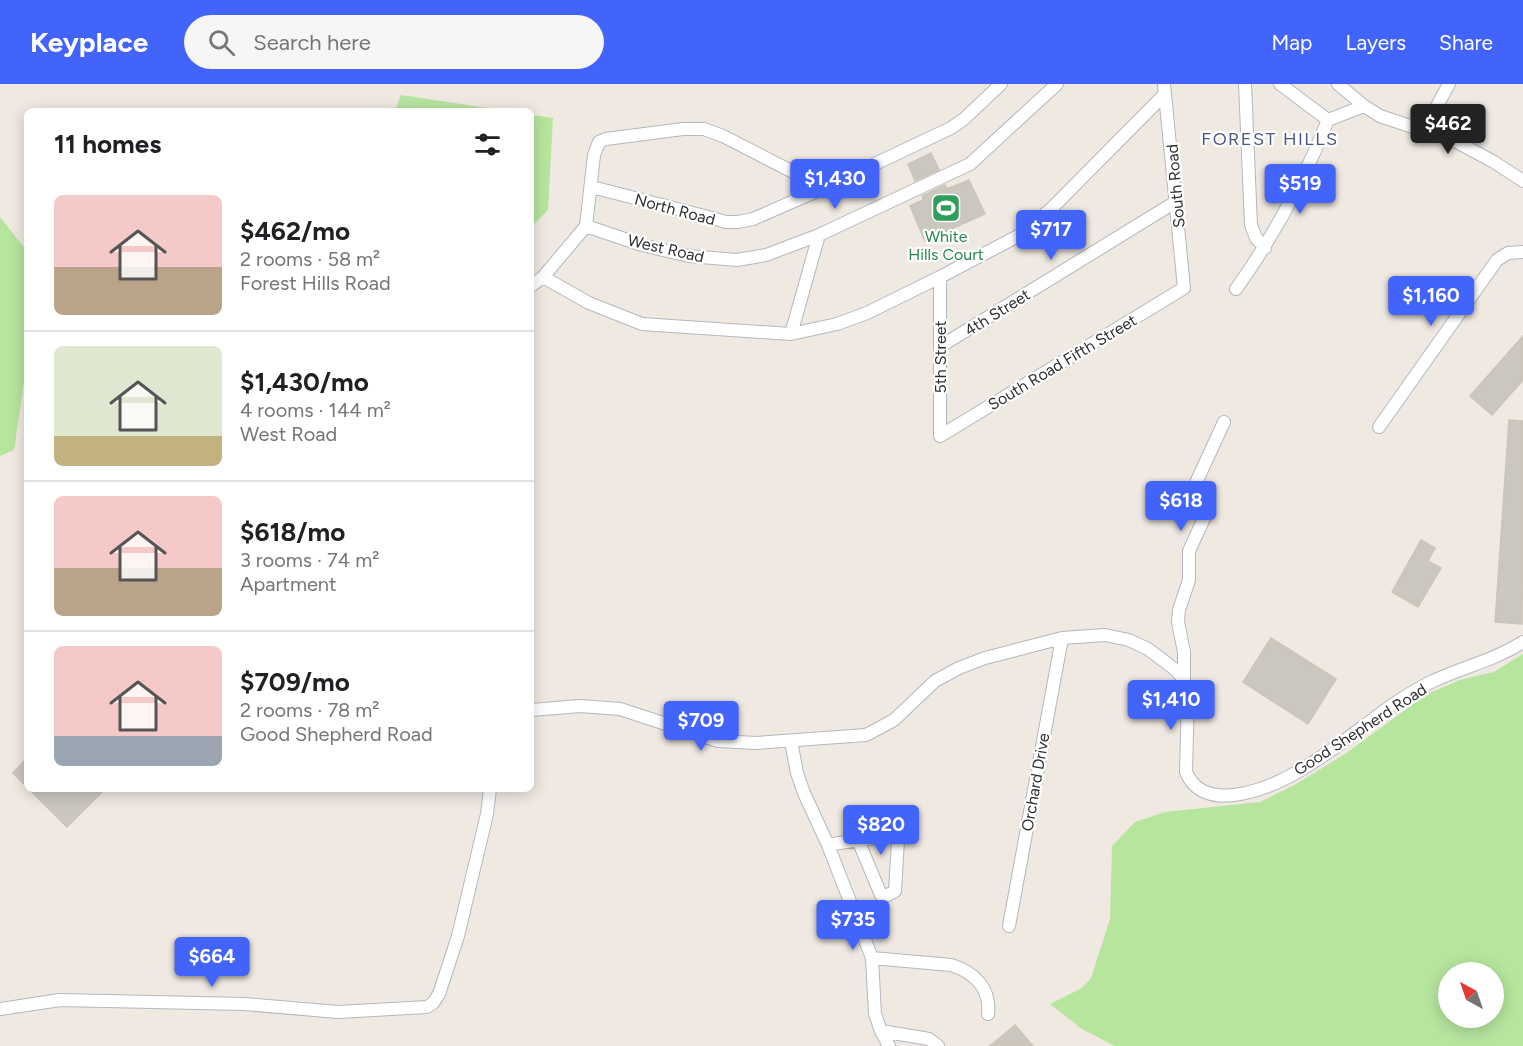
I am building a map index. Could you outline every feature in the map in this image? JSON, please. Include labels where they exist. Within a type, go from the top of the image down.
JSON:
[{"type":"street","name":"North Road","points":[[592,187],[726,222],[753,219],[825,188],[951,128],[964,119],[1001,84]]},
{"type":"street","name":"West Road","points":[[586,226],[642,245],[689,256],[737,260],[766,255],[819,234],[970,164],[1057,84]]},
{"type":"street","points":[[1245,84],[1251,225],[1256,238],[1265,249]]},
{"type":"street","points":[[1280,84],[1328,120]]},
{"type":"street","points":[[1338,84],[1380,116],[1455,141],[1523,181]]},
{"type":"street","points":[[1424,130],[1449,84]]},
{"type":"street","points":[[543,277],[590,303],[642,324],[791,334],[837,324],[867,313],[1020,235],[1052,208],[1164,90]]},
{"type":"street","name":"South Road","points":[[1164,90],[1184,288]]},
{"type":"street","points":[[1236,289],[1265,249],[1304,176],[1328,120],[1364,105]]},
{"type":"street","points":[[534,284],[543,277],[586,226],[594,155],[599,142],[612,138],[683,129],[704,129],[723,135],[825,188]]},
{"type":"street","name":"4th Street","points":[[941,346],[1177,201]]},
{"type":"street","points":[[791,334],[819,234]]},
{"type":"street","points":[[1379,427],[1497,260],[1508,253],[1523,252]]},
{"type":"street","name":"5th Street","points":[[940,277],[940,436]]},
{"type":"street","name":"South Road Fifth Street","points":[[940,436],[1184,288]]},
{"type":"street","name":"Good Shepherd Road","points":[[1224,422],[1195,485],[1206,514],[1189,551],[1189,580],[1179,610],[1178,622],[1184,652],[1184,680],[1188,695],[1186,772],[1196,787],[1212,796],[1224,796],[1256,789],[1298,772],[1431,681],[1483,663],[1523,642]]},
{"type":"street","points":[[534,711],[580,706],[620,709],[718,741],[756,743],[866,735],[894,720],[934,681],[959,668],[985,658],[1062,638],[1105,635],[1128,640],[1148,649],[1164,660],[1184,680]]},
{"type":"street","name":"Orchard Drive","points":[[1009,926],[1062,638]]},
{"type":"street","points":[[792,741],[797,773],[872,958],[875,1014],[889,1046]]},
{"type":"street","points":[[0,1010],[60,1000],[244,1004],[338,1012],[427,1007],[439,994],[458,936],[487,814],[490,792]]},
{"type":"street","points":[[828,845],[858,840],[893,835],[898,838],[893,894],[884,897],[881,895],[858,840]]},
{"type":"street","points":[[872,958],[951,965],[963,969],[984,988],[989,1004],[988,1014]]},
{"type":"street","points":[[881,1031],[929,1039],[938,1046]]},
{"type":"green space","points":[[401,95],[487,108],[396,108]]},
{"type":"green space","points":[[534,115],[553,118],[548,210],[534,224]]},
{"type":"green space","points":[[0,217],[24,247],[24,382],[14,450],[0,456]]},
{"type":"green space","points":[[1523,654],[1523,1046],[1115,1046],[1082,1029],[1050,1004],[1082,988],[1091,978],[1110,919],[1112,846],[1135,822],[1165,812],[1260,802],[1296,784],[1345,754],[1427,694],[1460,680],[1494,672]]},
{"type":"building","points":[[931,153],[939,170],[915,181],[908,164]]},
{"type":"building","points":[[969,180],[985,214],[925,241],[910,206],[923,200],[922,196],[945,185],[947,189]]},
{"type":"building","points":[[1523,336],[1523,380],[1492,415],[1470,396]]},
{"type":"building","points":[[1509,420],[1523,421],[1522,624],[1495,622]]},
{"type":"building","points":[[1421,540],[1435,548],[1428,561],[1441,568],[1418,607],[1392,592]]},
{"type":"building","points":[[1271,638],[1336,679],[1308,724],[1243,682]]},
{"type":"building","points":[[24,761],[24,784],[13,773]]},
{"type":"building","points":[[32,792],[102,792],[67,827]]},
{"type":"building","points":[[1015,1025],[1033,1046],[990,1046]]},
{"type":"place","name":"White Hills Court","points":[[946,208]]},
{"type":"district","name":"FOREST HILLS","points":[[1270,139]]}]
